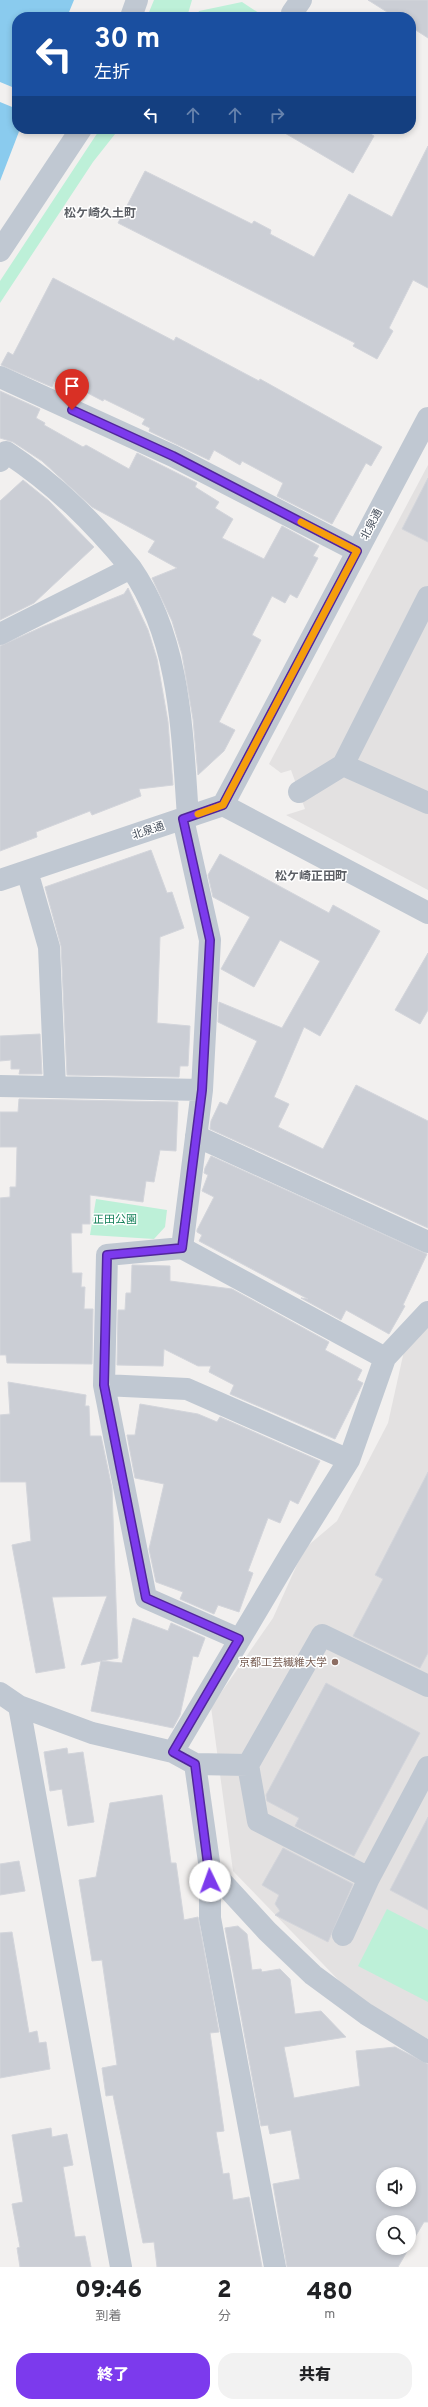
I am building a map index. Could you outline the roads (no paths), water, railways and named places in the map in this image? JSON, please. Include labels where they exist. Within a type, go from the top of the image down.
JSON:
[{"type":"street","points":[[133,12],[137,0]]},
{"type":"street","points":[[2,244],[78,134]]},
{"type":"street","points":[[0,377],[173,456],[357,551]]},
{"type":"street","name":"北泉通","points":[[0,880],[223,805],[428,418]]},
{"type":"street","points":[[0,461],[6,452],[42,475],[99,529],[131,568],[138,579],[166,639],[181,717],[185,818],[210,940],[202,1090],[182,1248]]},
{"type":"street","points":[[0,634],[131,568]]},
{"type":"street","points":[[299,792],[343,765],[428,597]]},
{"type":"street","points":[[343,765],[428,803]]},
{"type":"street","points":[[223,805],[428,913]]},
{"type":"street","points":[[27,871],[48,947],[55,1087]]},
{"type":"street","points":[[0,1086],[202,1090]]},
{"type":"street","points":[[196,1136],[428,1242]]},
{"type":"street","points":[[239,1639],[146,1598],[104,1385],[107,1255],[182,1248],[385,1358]]},
{"type":"street","points":[[173,1752],[239,1639],[350,1460],[385,1358],[428,1312]]},
{"type":"street","points":[[104,1385],[187,1389],[350,1460]]},
{"type":"street","points":[[369,1878],[258,1821],[248,1765],[322,1635],[428,1686]]},
{"type":"street","points":[[0,1693],[19,1706],[92,1733],[173,1752],[195,1764],[248,1765]]},
{"type":"street","points":[[19,1706],[121,2267]]},
{"type":"street","points":[[195,1764],[210,1869],[210,1918],[275,2267]]},
{"type":"street","points":[[343,1935],[369,1878],[428,1767]]},
{"type":"street","points":[[210,1869],[267,1931],[313,1975],[366,2014],[428,2052]]},
{"type":"water","points":[[0,0],[74,0],[69,12],[12,12],[12,87],[0,82]]},
{"type":"water","points":[[0,102],[12,107],[12,134],[18,134],[0,181]]},
{"type":"place","name":"京都工芸繊維大学","points":[[335,1662]]},
{"type":"district","name":"松ケ崎久土町","points":[[100,213]]},
{"type":"district","name":"松ケ崎正田町","points":[[311,876]]},
{"type":"park label","name":"正田公園","points":[[115,1219]]}]
